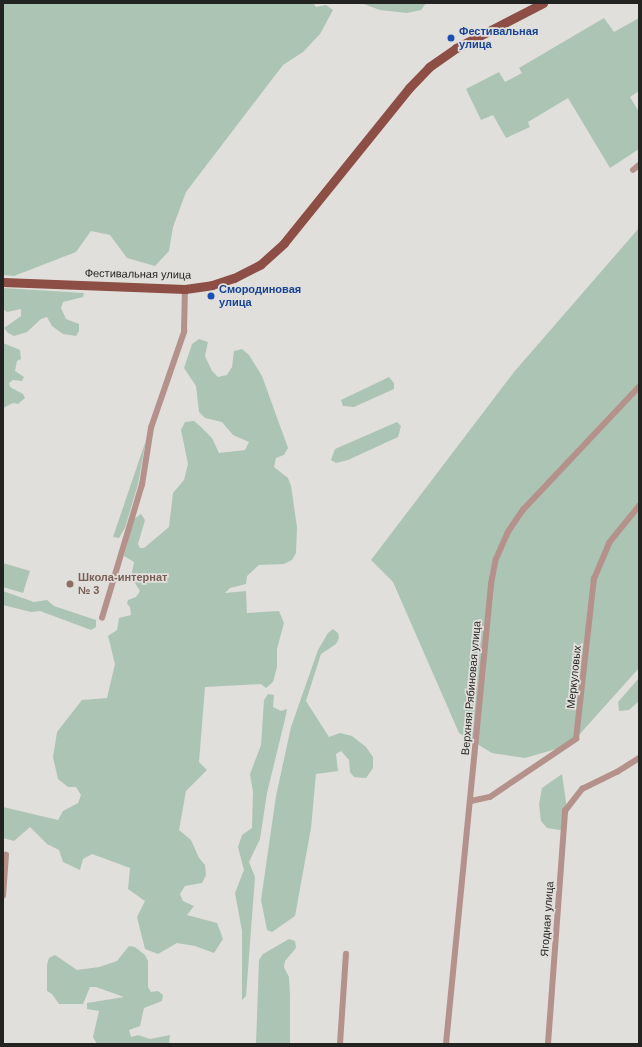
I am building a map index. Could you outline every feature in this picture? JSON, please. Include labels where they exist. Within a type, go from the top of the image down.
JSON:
[{"type":"main road","name":"Фестивальная улица","points":[[3,282],[185,289],[212,286],[234,278],[261,264],[284,243],[424,71],[456,48],[543,3]]},
{"type":"street","points":[[633,170],[639,165]]},
{"type":"street","points":[[102,618],[142,485],[151,428],[184,332],[185,289]]},
{"type":"street","name":"Верхняя Рябиновая улица","points":[[446,1044],[471,801],[490,592],[496,559],[508,532],[523,510],[639,387]]},
{"type":"street","name":"Меркуловых","points":[[471,801],[490,797],[576,739],[594,579],[609,542],[639,506]]},
{"type":"street","name":"Ягодная улица","points":[[548,1044],[565,811],[582,789],[618,772],[639,758]]},
{"type":"street","points":[[3,896],[6,855]]},
{"type":"street","points":[[340,1044],[346,954]]},
{"type":"green space","points":[[3,3],[313,3],[316,7],[326,5],[333,10],[320,34],[303,52],[283,65],[186,192],[173,227],[169,251],[155,266],[127,258],[110,235],[91,231],[76,252],[14,276],[3,275]]},
{"type":"green space","points":[[361,3],[426,3],[421,10],[407,13],[380,10]]},
{"type":"green space","points":[[604,18],[614,32],[639,18],[639,91],[630,97],[639,112],[639,149],[610,168],[568,98],[528,122],[530,127],[506,138],[493,115],[481,120],[466,89],[499,72],[505,82],[522,73],[519,68]]},
{"type":"green space","points":[[639,228],[639,668],[570,745],[525,758],[492,753],[459,733],[393,582],[371,560],[514,372]]},
{"type":"green space","points":[[3,288],[84,293],[83,297],[63,302],[61,308],[66,319],[79,324],[79,331],[76,336],[63,334],[52,326],[47,317],[41,319],[27,332],[14,336],[8,333],[4,328],[21,316],[21,309],[7,312],[3,309]]},
{"type":"green space","points":[[199,339],[208,342],[205,356],[212,371],[218,377],[227,375],[232,367],[234,351],[242,349],[249,355],[262,376],[288,448],[284,455],[276,458],[274,467],[288,478],[291,486],[297,527],[296,553],[292,560],[284,564],[259,565],[247,576],[246,584],[230,588],[225,593],[246,591],[247,613],[279,611],[284,623],[277,649],[277,667],[273,682],[266,688],[261,684],[205,687],[199,762],[207,770],[186,791],[179,830],[191,840],[199,858],[205,865],[206,875],[202,883],[185,886],[180,894],[183,901],[194,906],[187,915],[217,923],[223,939],[214,953],[195,946],[177,943],[158,954],[145,949],[137,917],[145,901],[128,889],[130,868],[92,854],[83,859],[80,870],[63,862],[59,850],[47,844],[30,827],[14,841],[3,838],[3,807],[58,820],[63,811],[78,803],[81,795],[76,787],[68,787],[58,779],[53,757],[57,732],[82,700],[107,698],[115,664],[108,636],[117,630],[119,618],[131,615],[130,607],[127,604],[128,600],[136,597],[140,591],[131,577],[134,562],[124,556],[134,519],[141,514],[145,520],[138,544],[140,548],[144,548],[169,527],[173,493],[184,480],[188,464],[181,430],[185,422],[194,421],[200,426],[212,438],[219,453],[245,450],[249,442],[233,435],[222,422],[205,418],[199,412],[196,386],[184,368],[192,344]]},
{"type":"green space","points":[[3,343],[20,350],[21,359],[17,361],[15,371],[24,377],[22,381],[13,380],[9,383],[10,387],[23,394],[25,398],[18,404],[13,403],[3,408]]},
{"type":"green space","points":[[389,377],[394,383],[394,389],[354,407],[343,406],[341,400]]},
{"type":"green space","points":[[397,422],[401,426],[398,437],[348,460],[336,463],[331,460],[335,449]]},
{"type":"green space","points":[[146,440],[138,484],[125,528],[119,538],[113,537]]},
{"type":"green space","points":[[3,563],[30,571],[23,593],[3,587]]},
{"type":"green space","points":[[3,591],[34,602],[47,600],[54,606],[96,620],[96,627],[91,630],[40,611],[31,612],[3,605]]},
{"type":"green space","points":[[333,629],[338,633],[339,638],[336,644],[321,654],[306,701],[329,737],[340,733],[352,736],[366,747],[373,757],[373,768],[366,778],[354,777],[350,772],[349,760],[341,751],[336,754],[338,771],[316,774],[311,828],[295,916],[272,932],[267,930],[261,900],[276,796],[291,727],[318,650],[328,633]]},
{"type":"green space","points":[[639,678],[639,701],[629,710],[619,711],[618,702]]},
{"type":"green space","points":[[268,694],[274,695],[273,707],[281,711],[287,709],[267,793],[260,839],[249,862],[255,877],[246,996],[242,1000],[242,931],[235,893],[244,870],[238,847],[242,835],[252,828],[253,792],[250,774],[261,745],[264,700]]},
{"type":"green space","points":[[562,774],[567,809],[566,825],[560,830],[547,828],[541,821],[539,804],[542,788]]},
{"type":"green space","points":[[289,939],[295,941],[296,948],[285,961],[284,967],[289,977],[290,1044],[256,1044],[259,960],[263,954]]},
{"type":"green space","points":[[129,946],[135,947],[145,955],[148,961],[148,987],[151,992],[158,991],[163,995],[162,1001],[144,1008],[140,1026],[129,1030],[131,1037],[138,1035],[150,1039],[170,1035],[169,1044],[97,1044],[93,1037],[99,1011],[87,1009],[87,1003],[124,997],[96,987],[90,987],[83,1004],[59,1004],[52,994],[47,991],[47,965],[49,958],[55,955],[77,970],[99,967],[117,961]]},
{"type":"place","name":"Фестивальная улица","points":[[451,38]]},
{"type":"place","name":"Смородиновая улица","points":[[211,296]]},
{"type":"place","name":"Школа-интернат № 3","points":[[70,584]]}]
